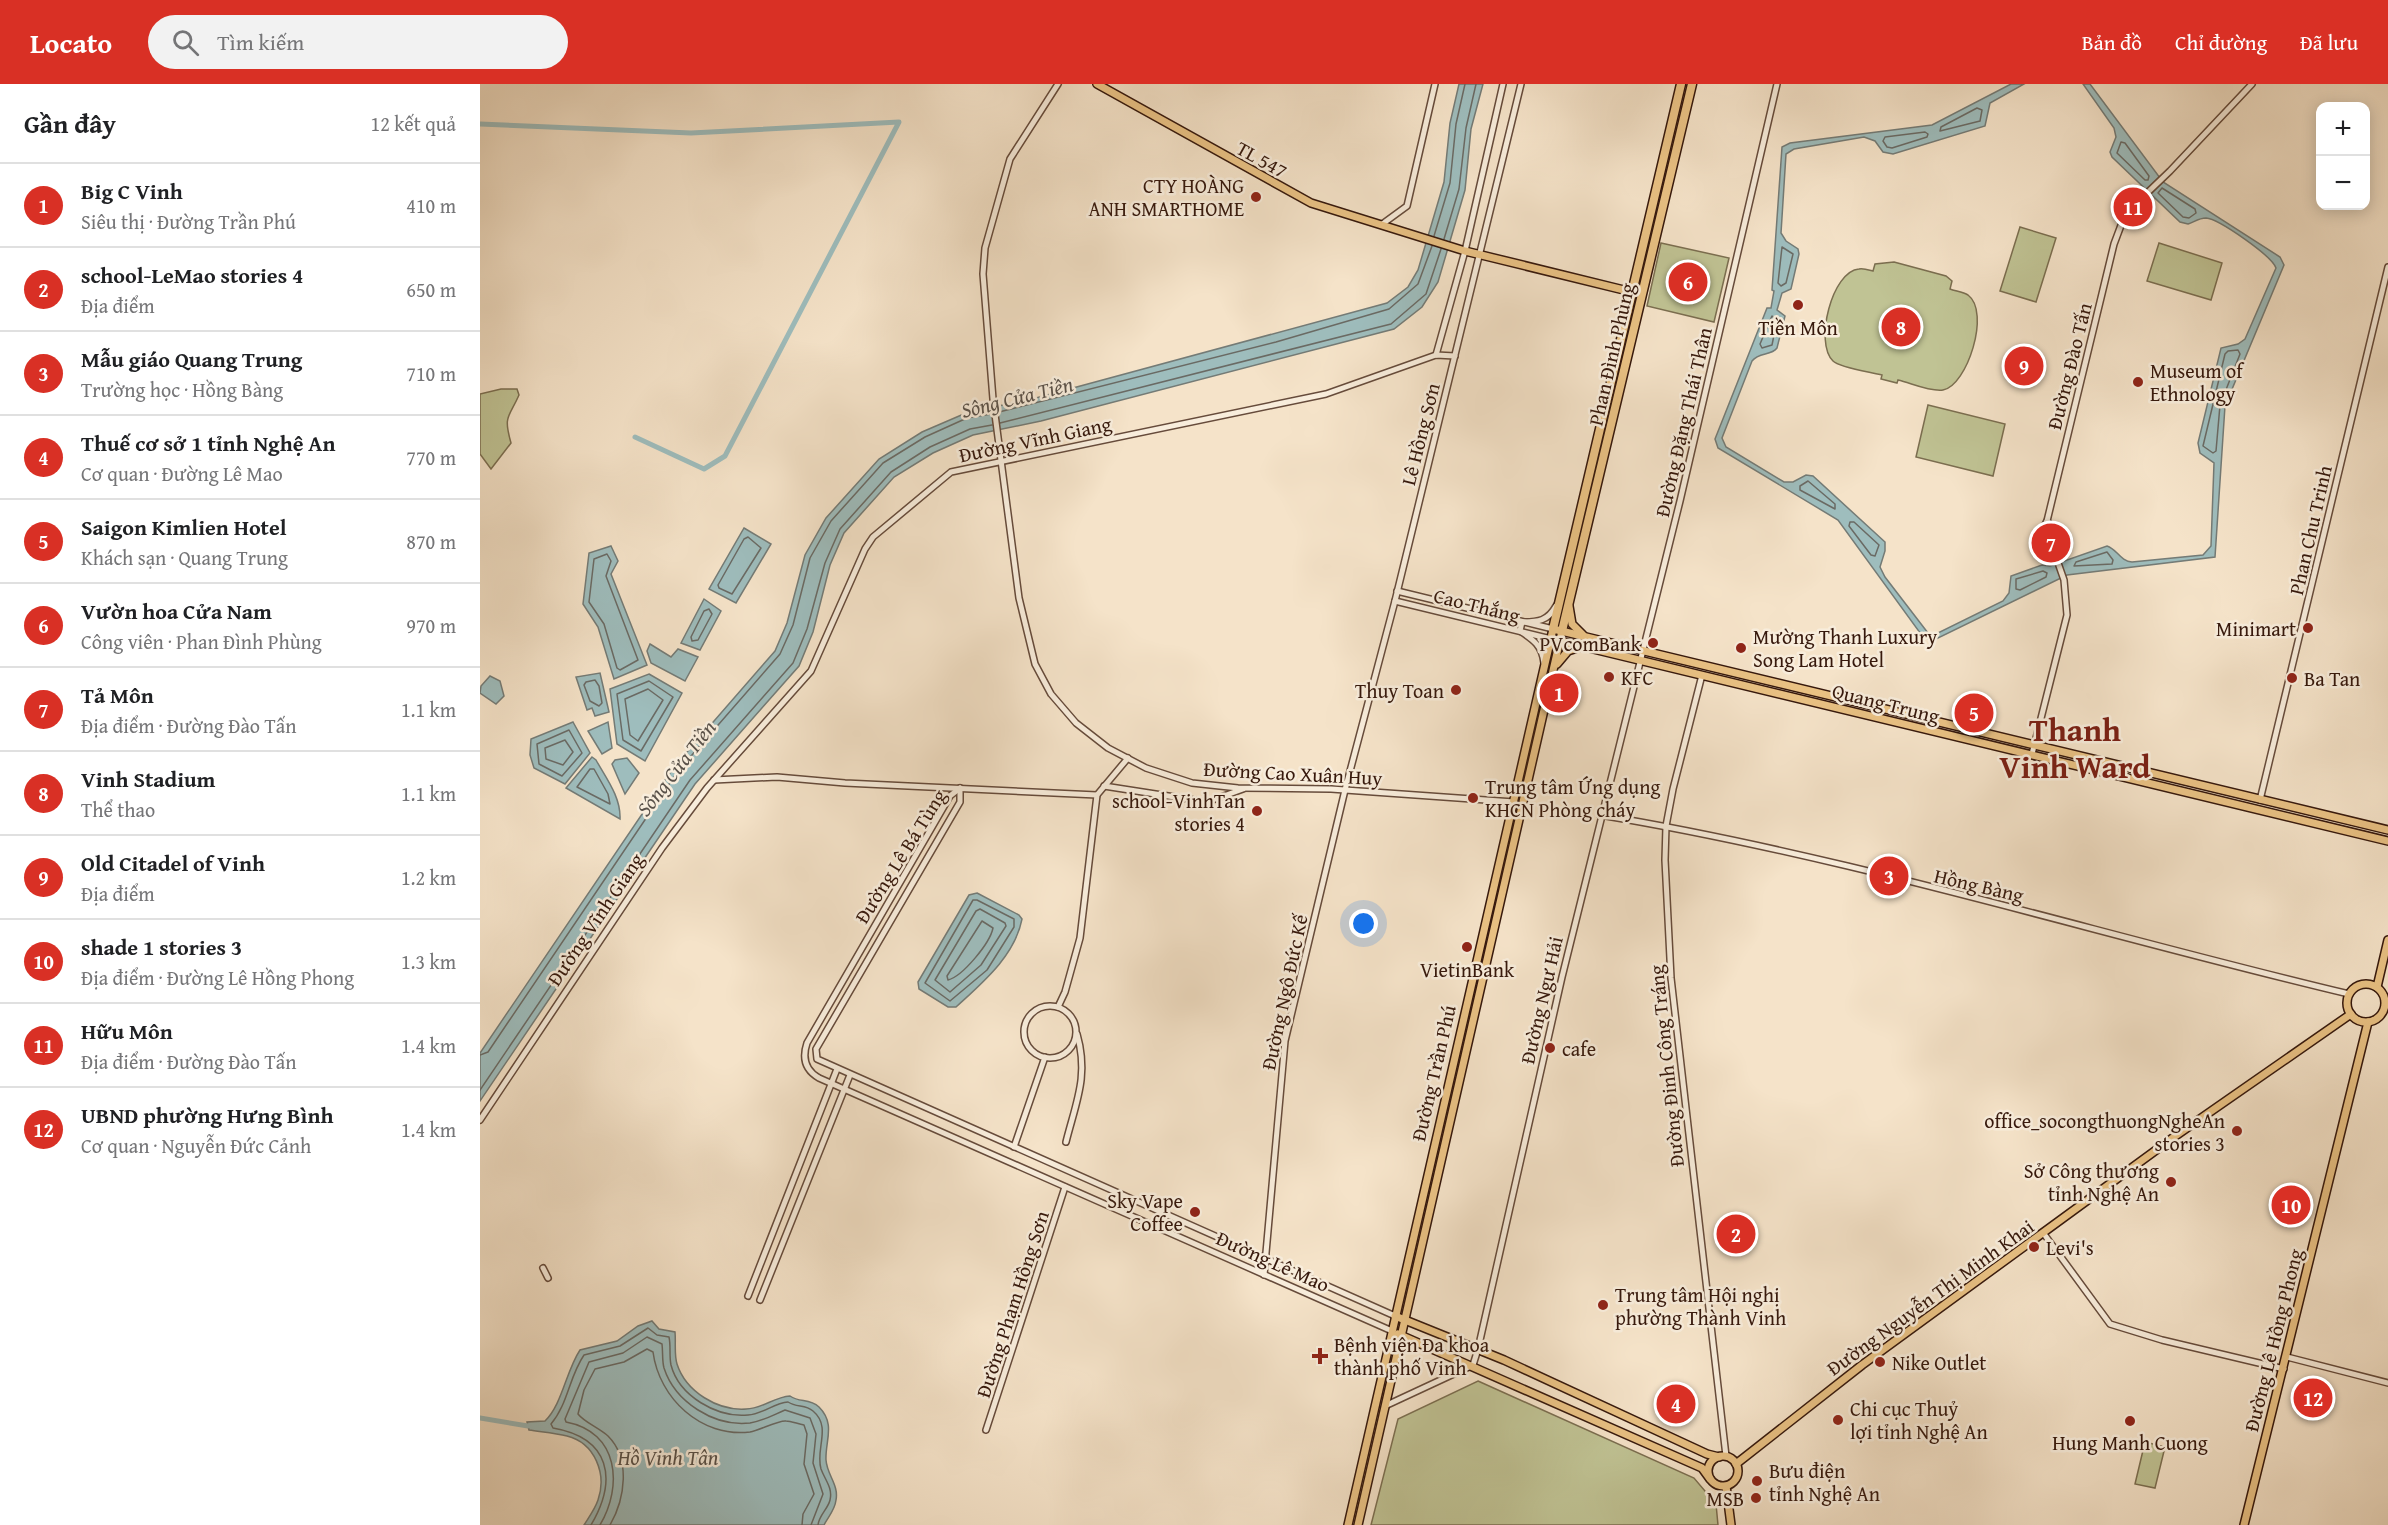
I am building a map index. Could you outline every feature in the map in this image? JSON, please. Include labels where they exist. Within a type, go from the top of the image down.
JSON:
[{"type":"highway","name":"Phan Đình Phùng","points":[[1634,307],[1632,292],[1681,84]]},
{"type":"highway","name":"Phan Đình Phùng","points":[[1556,635],[1634,307],[1692,84]]},
{"type":"main road","name":"TL 547","points":[[1097,84],[1311,203],[1465,251]]},
{"type":"main road","points":[[1664,154],[1675,156]]},
{"type":"main road","points":[[1465,251],[1632,292]]},
{"type":"main road","points":[[1565,601],[1574,628],[1587,638]]},
{"type":"main road","name":"Quang Trung","points":[[1556,635],[1587,638],[1704,664],[2388,830]]},
{"type":"main road","name":"Quang Trung","points":[[1556,635],[1585,647],[2032,754],[2388,843]]},
{"type":"main road","name":"Đường Trần Phú","points":[[1358,1525],[1522,804],[1535,707],[1545,666],[1556,635]]},
{"type":"main road","name":"Đường Trần Phú","points":[[1348,1525],[1475,963],[1514,802],[1544,710],[1554,669],[1556,635]]},
{"type":"main road","points":[[1554,669],[1568,651],[1577,646],[1585,647]]},
{"type":"main road","points":[[1702,675],[1704,664]]},
{"type":"main road","points":[[1782,695],[1784,684]]},
{"type":"main road","points":[[1535,707],[1544,710]]},
{"type":"main road","points":[[1953,736],[1955,725]]},
{"type":"main road","points":[[2258,810],[2260,800]]},
{"type":"main road","points":[[1514,802],[1522,804]]},
{"type":"main road","points":[[2388,940],[2379,990],[2384,1009],[2375,1020],[2368,1022],[2360,1021],[2350,1014],[2347,1001],[2349,994],[2361,985],[2379,990],[2388,987]]},
{"type":"main road","points":[[1475,963],[1486,965]]},
{"type":"main road","name":"Đường Nguyễn Thị Minh Khai","points":[[1736,1464],[1862,1365],[2183,1131],[2350,1014]]},
{"type":"main road","name":"Đường Lê Hồng Phong","points":[[2244,1525],[2368,1022]]},
{"type":"main road","points":[[1452,1062],[1463,1065]]},
{"type":"main road","points":[[1434,1139],[1446,1141]]},
{"type":"main road","name":"Đường Lê Mao","points":[[1395,1316],[1478,1349],[1707,1454],[1722,1456]]},
{"type":"main road","name":"Đường Lê Mao","points":[[1392,1331],[1702,1468],[1710,1479]]},
{"type":"main road","points":[[1665,1452],[1671,1438]]},
{"type":"main road","points":[[1722,1456],[1736,1464],[1737,1476],[1726,1486],[1716,1484],[1710,1479],[1710,1464],[1722,1456]]},
{"type":"main road","points":[[1726,1486],[1731,1525]]},
{"type":"main road","points":[[1352,1509],[1361,1512]]},
{"type":"street","name":"Đường Cao Xuân Huy","points":[[1058,84],[1010,159],[985,248],[983,274],[993,399],[1019,598],[1035,664],[1051,694],[1076,723],[1108,748],[1146,768],[1192,783],[1247,788],[1345,790],[1514,802]]},
{"type":"street","points":[[1381,225],[1407,207],[1435,84]]},
{"type":"street","points":[[1437,355],[1465,251],[1503,84]]},
{"type":"street","name":"Lê Hồng Sơn","points":[[1345,790],[1395,601],[1521,84]]},
{"type":"street","name":"Đường Đặng Thái Thân","points":[[1640,660],[1680,501],[1777,84]]},
{"type":"street","name":"Đường Đào Tấn","points":[[2123,220],[2136,214],[2146,194],[2252,84]]},
{"type":"street","name":"Đường Đào Tấn","points":[[2058,561],[2050,559],[2044,552],[2041,532],[2047,521],[2114,244],[2129,204],[2136,197],[2146,194]]},
{"type":"street","name":"Phan Chu Trinh","points":[[2260,800],[2388,267]]},
{"type":"street","name":"Đường Vĩnh Giang","points":[[480,1120],[652,861],[714,780],[811,671],[865,549],[873,537],[951,472],[1326,394],[1437,355],[1455,356]]},
{"type":"street","name":"Đường Đào Tấn","points":[[2032,754],[2067,615],[2063,577],[2058,561],[2061,548],[2055,530],[2047,521]]},
{"type":"street","points":[[1397,591],[1522,622],[1556,635]]},
{"type":"street","name":"Cao Thắng","points":[[1395,601],[1520,631],[1556,635]]},
{"type":"street","points":[[1522,622],[1546,619],[1565,601]]},
{"type":"street","points":[[1453,615],[1455,605]]},
{"type":"street","points":[[1522,622],[1520,631],[1541,649],[1545,666]]},
{"type":"street","name":"Đường Ngư Hải","points":[[1473,1365],[1600,815],[1640,660]]},
{"type":"street","name":"Đường Đinh Công Tráng","points":[[1702,675],[1673,789],[1666,826],[1665,858],[1671,978],[1722,1456]]},
{"type":"street","points":[[1058,1007],[1080,938],[1097,795],[1128,758]]},
{"type":"street","points":[[714,780],[777,777],[845,783],[1097,795]]},
{"type":"street","points":[[1104,786],[1207,802],[1247,788]]},
{"type":"street","name":"Đường Lê Bá Tùng","points":[[819,1078],[810,1072],[805,1062],[807,1043],[950,796],[960,788]]},
{"type":"street","name":"Đường Lê Bá Tùng","points":[[824,1063],[816,1057],[816,1049],[960,802],[960,788]]},
{"type":"street","name":"Đường Ngô Đức Kế","points":[[1264,1275],[1285,1041],[1345,790]]},
{"type":"street","name":"Hồng Bàng","points":[[1600,815],[1666,826],[2020,909],[2202,960],[2349,994]]},
{"type":"street","points":[[1066,1142],[1082,1089],[1083,1069],[1076,1032],[1071,1016],[1058,1007],[1049,1006],[1033,1013],[1024,1028],[1027,1045],[1033,1052],[1045,1058],[1058,1057],[1065,1053],[1075,1040],[1076,1032]]},
{"type":"street","points":[[1014,1147],[1045,1058]]},
{"type":"street","name":"Đường Lê Mao","points":[[824,1063],[1395,1316]]},
{"type":"street","points":[[748,1296],[837,1069]]},
{"type":"street","points":[[760,1300],[850,1075]]},
{"type":"street","name":"Đường Lê Mao","points":[[819,1078],[1392,1331]]},
{"type":"street","name":"Đường Phạm Hồng Sơn","points":[[986,1430],[1065,1187]]},
{"type":"street","points":[[2044,1234],[2110,1324],[2163,1341],[2284,1369]]},
{"type":"street","points":[[543,1268],[548,1278]]},
{"type":"street","points":[[2287,1357],[2388,1383]]},
{"type":"street","points":[[1387,1405],[1473,1365]]},
{"type":"green space","points":[[2020,227],[2056,238],[2036,302],[2000,291]]},
{"type":"green space","points":[[1661,243],[1729,258],[1714,322],[1647,306]]},
{"type":"green space","points":[[2159,243],[2222,263],[2211,300],[2147,281]]},
{"type":"green space","points":[[1894,262],[1946,276],[1952,281],[1950,289],[1968,295],[1975,304],[1977,331],[1968,363],[1952,385],[1943,390],[1926,389],[1898,380],[1897,383],[1881,379],[1882,375],[1849,368],[1833,361],[1828,352],[1825,339],[1826,325],[1834,294],[1841,282],[1849,273],[1859,269],[1873,271],[1875,264]]},
{"type":"green space","points":[[501,389],[517,389],[519,395],[507,422],[511,443],[491,469],[480,454],[480,394]]},
{"type":"green space","points":[[1928,405],[2005,424],[1993,476],[1916,457]]},
{"type":"green space","points":[[1478,1381],[1694,1478],[1716,1504],[1718,1525],[1371,1525],[1398,1419]]},
{"type":"green space","points":[[2145,1442],[2165,1447],[2155,1488],[2135,1484]]},
{"type":"water","name":"Sông Cửa Tiền","points":[[1459,84],[1483,84],[1471,129],[1465,190],[1438,282],[1422,307],[1394,329],[1041,421],[973,435],[933,453],[894,477],[844,533],[830,565],[813,632],[799,666],[695,784],[480,1101],[480,1053],[674,767],[775,651],[787,623],[805,555],[826,518],[879,459],[922,432],[966,413],[1036,398],[1387,303],[1408,287],[1418,270],[1444,182],[1450,123]]},
{"type":"water","points":[[2011,84],[2024,84],[1990,103],[1985,126],[1893,154],[1883,152],[1875,141],[1864,137],[1794,149],[1786,154],[1781,233],[1786,241],[1798,249],[1799,254],[1791,289],[1782,293],[1777,310],[1785,316],[1777,348],[1752,361],[1722,438],[1726,447],[1784,482],[1793,482],[1806,475],[1813,476],[1885,542],[1880,567],[1885,577],[1928,633],[1936,634],[2003,601],[2009,593],[2011,576],[2042,565],[2050,566],[2107,546],[2124,560],[2132,562],[2203,555],[2211,546],[2214,463],[2200,453],[2198,443],[2221,348],[2238,344],[2245,339],[2276,268],[2256,247],[2213,220],[2203,218],[2188,224],[2180,222],[2112,157],[2110,152],[2116,137],[2114,128],[2083,84],[2090,84],[2163,182],[2280,257],[2284,265],[2225,406],[2215,557],[2067,575],[1932,641],[1923,637],[1838,520],[1718,448],[1715,439],[1767,308],[1771,308],[1774,291],[1772,290],[1782,147],[1790,143],[1932,125]]},
{"type":"water","points":[[744,528],[771,544],[736,603],[709,589]]},
{"type":"water","points":[[611,546],[618,561],[611,574],[647,665],[614,679],[598,627],[583,604],[589,553]]},
{"type":"water","points":[[704,599],[721,611],[700,650],[681,643]]},
{"type":"water","points":[[650,644],[671,657],[678,649],[698,657],[685,681],[651,663],[647,651]]},
{"type":"water","points":[[600,673],[609,712],[595,716],[592,708],[587,710],[576,677]]},
{"type":"water","points":[[649,674],[682,693],[645,761],[617,744],[610,689]]},
{"type":"water","points":[[490,676],[500,681],[504,696],[496,704],[480,693],[481,686]]},
{"type":"water","points":[[573,722],[590,753],[565,784],[534,768],[530,755],[531,739]]},
{"type":"water","points":[[608,722],[612,748],[602,754],[588,731]]},
{"type":"water","points":[[592,757],[596,760],[615,795],[620,819],[566,788]]},
{"type":"water","points":[[627,758],[639,773],[625,794],[612,764],[615,760]]},
{"type":"water","points":[[977,893],[1019,915],[1022,919],[1012,945],[996,968],[956,1007],[948,1007],[919,989],[918,982],[969,895]]},
{"type":"water","name":"Hồ Vinh Tân","points":[[652,1321],[659,1329],[675,1332],[676,1360],[681,1374],[704,1398],[735,1409],[752,1408],[790,1396],[812,1402],[819,1407],[827,1420],[826,1460],[836,1495],[834,1507],[824,1525],[584,1525],[595,1507],[600,1490],[600,1470],[596,1461],[585,1445],[577,1440],[562,1435],[529,1430],[527,1422],[545,1421],[551,1414],[580,1350],[617,1341],[638,1326]]},
{"type":"waterway","points":[[480,124],[691,133],[899,122],[725,456],[704,469],[635,437]]},
{"type":"waterway","points":[[480,1418],[528,1426]]},
{"type":"place","name":"CTY HOÀNG ANH SMARTHOME","points":[[1256,197]]},
{"type":"place","name":"Hữu Môn","points":[[2133,207]]},
{"type":"place","name":"Vườn hoa Cửa Nam","points":[[1688,282]]},
{"type":"place","name":"Tiền Môn","points":[[1798,305]]},
{"type":"place","name":"Vinh Stadium","points":[[1901,327]]},
{"type":"place","name":"Old Citadel of Vinh","points":[[2024,366]]},
{"type":"place","name":"Museum of Ethnology","points":[[2138,382]]},
{"type":"place","name":"Tả Môn","points":[[2051,543]]},
{"type":"place","name":"Minimart","points":[[2308,628]]},
{"type":"place","name":"PVcomBank","points":[[1653,643]]},
{"type":"place","name":"Mường Thanh Luxury Song Lam Hotel","points":[[1741,648]]},
{"type":"place","name":"KFC","points":[[1609,677]]},
{"type":"place","name":"Ba Tan","points":[[2292,678]]},
{"type":"place","name":"Thuy Toan","points":[[1456,690]]},
{"type":"place","name":"Big C Vinh","points":[[1559,693]]},
{"type":"place","name":"Saigon Kimlien Hotel","points":[[1974,713]]},
{"type":"place","name":"Trung tâm Ứng dụng KHCN Phòng cháy","points":[[1473,798]]},
{"type":"place","name":"school-VinhTan stories 4","points":[[1257,811]]},
{"type":"place","name":"Mẫu giáo Quang Trung","points":[[1889,876]]},
{"type":"place","name":"VietinBank","points":[[1467,947]]},
{"type":"place","name":"cafe","points":[[1550,1048]]},
{"type":"place","name":"office_socongthuongNgheAn stories 3","points":[[2237,1131]]},
{"type":"place","name":"Sở Công thương tỉnh Nghệ An","points":[[2171,1182]]},
{"type":"place","name":"shade 1 stories 3","points":[[2291,1205]]},
{"type":"place","name":"Sky Vape Coffee","points":[[1195,1212]]},
{"type":"place","name":"school-LeMao stories 4","points":[[1736,1234]]},
{"type":"place","name":"Levi's","points":[[2034,1247]]},
{"type":"place","name":"Trung tâm Hội nghị phường Thành Vinh","points":[[1603,1305]]},
{"type":"place","name":"Bệnh viện Đa khoa thành phố Vinh","points":[[1320,1356]]},
{"type":"place","name":"Nike Outlet","points":[[1880,1362]]},
{"type":"place","name":"UBND phường Hưng Bình","points":[[2313,1398]]},
{"type":"place","name":"Thuế cơ sở 1 tỉnh Nghệ An","points":[[1676,1404]]},
{"type":"place","name":"Chi cục Thuỷ lợi tỉnh Nghệ An","points":[[1838,1420]]},
{"type":"place","name":"Hung Manh Cuong","points":[[2130,1421]]},
{"type":"place","name":"Bưu điện tỉnh Nghệ An","points":[[1757,1481]]},
{"type":"place","name":"MSB","points":[[1756,1498]]},
{"type":"district","name":"Thanh Vinh Ward","points":[[2075,748]]}]
